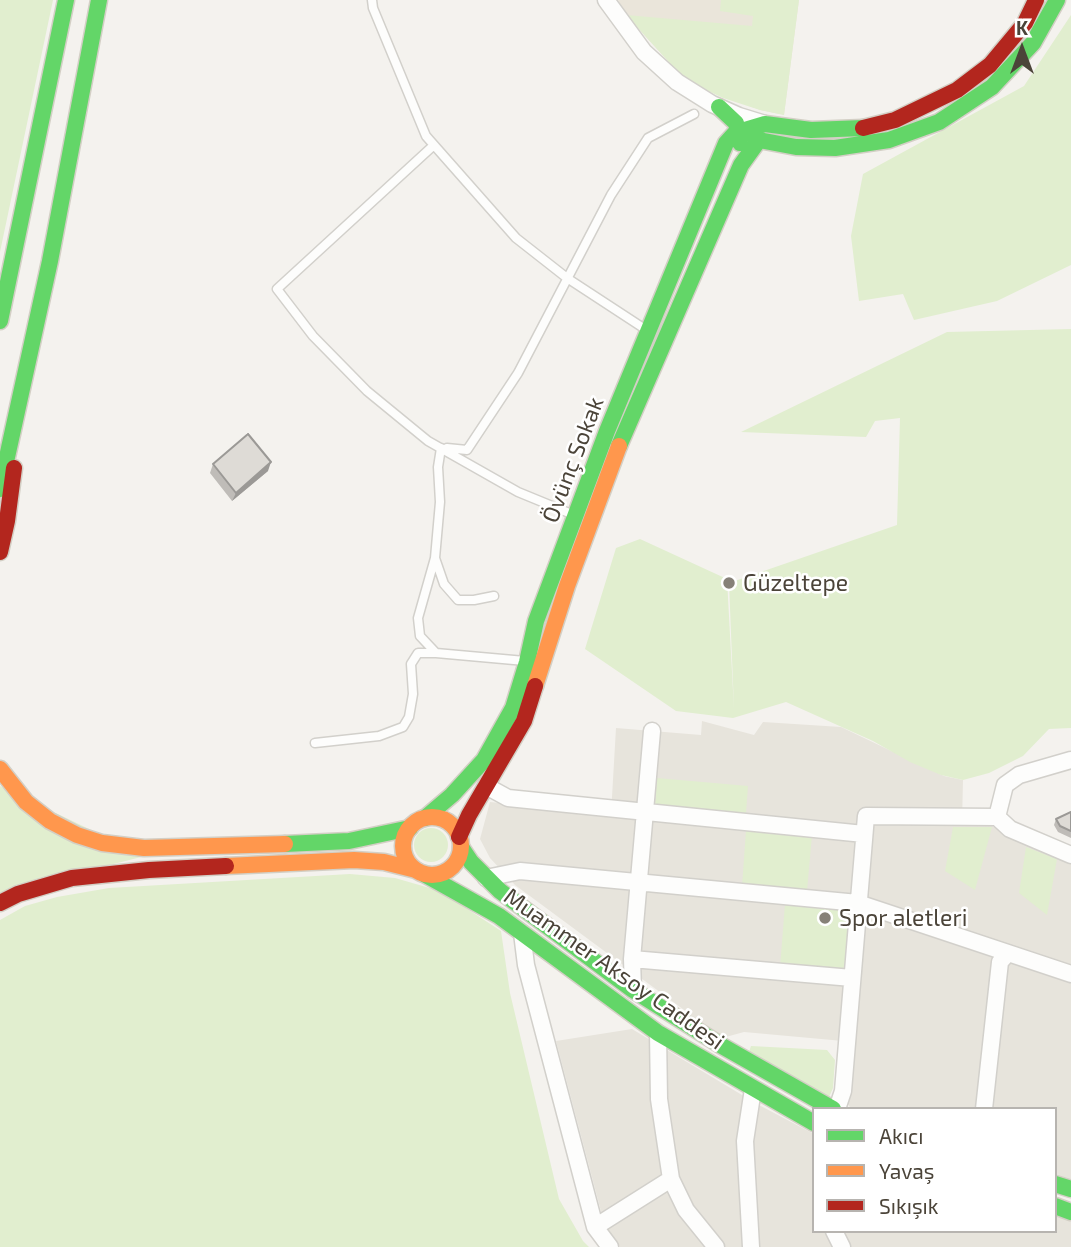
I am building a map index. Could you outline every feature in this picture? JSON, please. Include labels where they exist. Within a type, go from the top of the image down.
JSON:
[{"type":"main road","points":[[0,321],[66,0]]},
{"type":"main road","points":[[0,489],[72,149],[99,0]]},
{"type":"main road","points":[[744,129],[765,124],[811,130],[856,129],[895,120],[957,90],[990,65],[1025,23],[1036,0]]},
{"type":"main road","points":[[744,129],[759,140],[796,147],[835,148],[889,140],[939,122],[992,87],[1033,44],[1057,0]]},
{"type":"main road","points":[[719,107],[736,123],[742,152],[741,165]]},
{"type":"main road","name":"Övünç Sokak","points":[[425,818],[452,795],[484,760],[513,708],[536,621],[648,331],[726,143],[735,133],[744,129]]},
{"type":"main road","name":"Övünç Sokak","points":[[460,842],[469,815],[524,721],[567,586],[623,437],[741,165],[759,140]]},
{"type":"main road","points":[[0,552],[7,521],[27,365]]},
{"type":"main road","points":[[0,769],[26,802],[50,821],[77,835],[112,844],[144,848],[349,841],[410,828],[425,818],[434,817],[450,823],[486,878],[500,891],[633,990],[722,1046],[831,1107]]},
{"type":"main road","points":[[410,828],[403,845],[409,863],[420,872],[439,874],[446,871],[456,861],[460,842]]},
{"type":"main road","name":"Muammer Aksoy Caddesi","points":[[0,904],[19,894],[72,878],[149,870],[354,859],[384,862],[420,872],[499,916],[658,1033],[812,1122]]},
{"type":"street","points":[[607,0],[644,52],[677,82],[719,107],[765,124]]},
{"type":"street","points":[[633,990],[632,959],[652,730]]},
{"type":"street","points":[[997,817],[1005,785],[1019,775],[1071,760]]},
{"type":"street","points":[[486,786],[508,798],[864,834]]},
{"type":"street","points":[[836,1107],[843,1091],[866,816],[997,817],[1010,829],[1071,855]]},
{"type":"street","points":[[486,878],[520,871],[858,903],[1071,974]]},
{"type":"street","points":[[522,933],[526,965],[595,1227],[610,1247]]},
{"type":"street","points":[[984,1107],[999,962],[1008,953]]},
{"type":"street","points":[[632,959],[852,978]]},
{"type":"street","points":[[658,1033],[659,1100],[671,1179],[686,1210],[716,1247]]},
{"type":"street","points":[[751,1247],[745,1141],[753,1089]]},
{"type":"street","points":[[595,1227],[671,1179]]},
{"type":"lane","points":[[372,0],[426,136],[516,238],[567,278],[648,331]]},
{"type":"lane","points":[[442,448],[467,450],[518,373],[611,195],[648,138],[694,114]]},
{"type":"lane","points":[[434,145],[277,289],[313,336],[367,391],[428,441],[518,492],[575,515]]},
{"type":"lane","points":[[436,653],[420,636],[418,618],[435,558],[440,502],[438,467],[442,448]]},
{"type":"lane","points":[[435,558],[444,584],[458,600],[494,596]]},
{"type":"lane","points":[[316,743],[379,736],[403,727],[409,717],[413,694],[411,664],[418,653],[527,662]]},
{"type":"shaded area","points":[[618,0],[799,0],[784,115],[760,110],[702,88],[677,71],[626,15]]},
{"type":"shaded area","points":[[702,721],[754,735],[763,722],[841,727],[944,776],[963,780],[962,822],[983,822],[1071,861],[1071,1180],[1057,1176],[1057,1107],[850,1107],[854,1042],[744,1032],[722,1038],[515,885],[490,858],[480,839],[490,802],[611,814],[616,728],[701,735]]},
{"type":"shaded area","points":[[632,1029],[757,1104],[812,1133],[812,1233],[1057,1233],[1057,1217],[1071,1221],[1071,1247],[620,1247],[608,1233],[602,1215],[556,1041]]},
{"type":"green space","points":[[0,0],[53,0],[0,252]]},
{"type":"green space","points":[[721,0],[799,0],[784,115],[723,98],[702,88],[677,71],[626,15],[752,26],[753,16],[720,11]]},
{"type":"green space","points":[[1071,15],[1071,265],[997,301],[914,320],[903,294],[859,301],[851,236],[863,174],[1024,86]]},
{"type":"green space","name":"Güzeltepe","points":[[1071,329],[1071,728],[1049,729],[1023,756],[989,773],[963,780],[941,775],[910,762],[873,741],[786,702],[733,718],[676,711],[585,649],[616,548],[640,539],[727,579],[734,709],[729,583],[897,525],[900,418],[875,421],[866,437],[741,432],[947,332]]},
{"type":"green space","points":[[657,778],[748,786],[746,813],[655,805]]},
{"type":"green space","points":[[0,786],[145,856],[0,893]]},
{"type":"green space","points":[[953,827],[992,827],[975,890],[945,871]]},
{"type":"green space","points":[[431,828],[443,833],[448,845],[443,857],[431,862],[419,857],[414,845],[419,833]]},
{"type":"green space","points":[[746,830],[812,835],[807,891],[742,886]]},
{"type":"green space","points":[[1026,847],[1057,859],[1047,915],[1019,893]]},
{"type":"green space","points":[[350,874],[395,878],[440,891],[501,931],[510,993],[559,1199],[589,1247],[0,1247],[0,920],[25,906],[109,888]]},
{"type":"green space","points":[[785,904],[839,908],[850,919],[847,965],[838,971],[780,967]]},
{"type":"green space","points":[[751,1046],[827,1050],[835,1060],[833,1088],[829,1097],[749,1052]]},
{"type":"building","points":[[248,434],[271,462],[236,493],[213,464]]},
{"type":"building","points":[[1071,812],[1071,831],[1060,826],[1056,819]]},
{"type":"traffic: fast","points":[[0,321],[66,0]]},
{"type":"traffic: fast","points":[[0,489],[50,261],[99,0]]},
{"type":"traffic: fast","points":[[750,133],[759,140],[796,147],[835,148],[889,140],[939,122],[992,87],[1033,43],[1057,0]]},
{"type":"traffic: fast","points":[[719,107],[736,123],[740,143]]},
{"type":"traffic: fast","points":[[425,818],[452,795],[484,760],[513,708],[536,621],[607,431],[726,143],[735,133],[765,124],[811,130],[863,128]]},
{"type":"traffic: fast","points":[[619,446],[741,165],[759,140]]},
{"type":"traffic: fast","points":[[285,844],[349,841],[410,828]]},
{"type":"traffic: fast","points":[[461,847],[471,862],[500,891],[633,990],[722,1046],[829,1107]]},
{"type":"traffic: fast","points":[[424,874],[499,916],[658,1033],[812,1122]]},
{"type":"traffic: fast","points":[[1057,1185],[1071,1189]]},
{"type":"traffic: fast","points":[[1057,1207],[1071,1212]]},
{"type":"traffic: slow","points":[[535,686],[567,586],[619,446]]},
{"type":"traffic: slow","points":[[0,769],[26,802],[50,821],[77,835],[102,843],[144,848],[285,844]]},
{"type":"traffic: slow","points":[[432,817],[443,819],[456,830],[461,846],[459,857],[448,870],[432,875],[421,873],[408,862],[403,846],[405,835],[416,822],[432,817]]},
{"type":"traffic: slow","points":[[226,866],[354,860],[384,862],[416,870]]},
{"type":"traffic: jam","points":[[863,128],[895,120],[957,90],[990,65],[1025,23],[1036,0]]},
{"type":"traffic: jam","points":[[0,552],[14,468]]},
{"type":"traffic: jam","points":[[459,837],[524,721],[535,686]]},
{"type":"traffic: jam","points":[[0,903],[18,894],[72,878],[226,866]]},
{"type":"place","name":"Güzeltepe","points":[[729,583]]},
{"type":"place","name":"Spor aletleri","points":[[825,918]]}]
